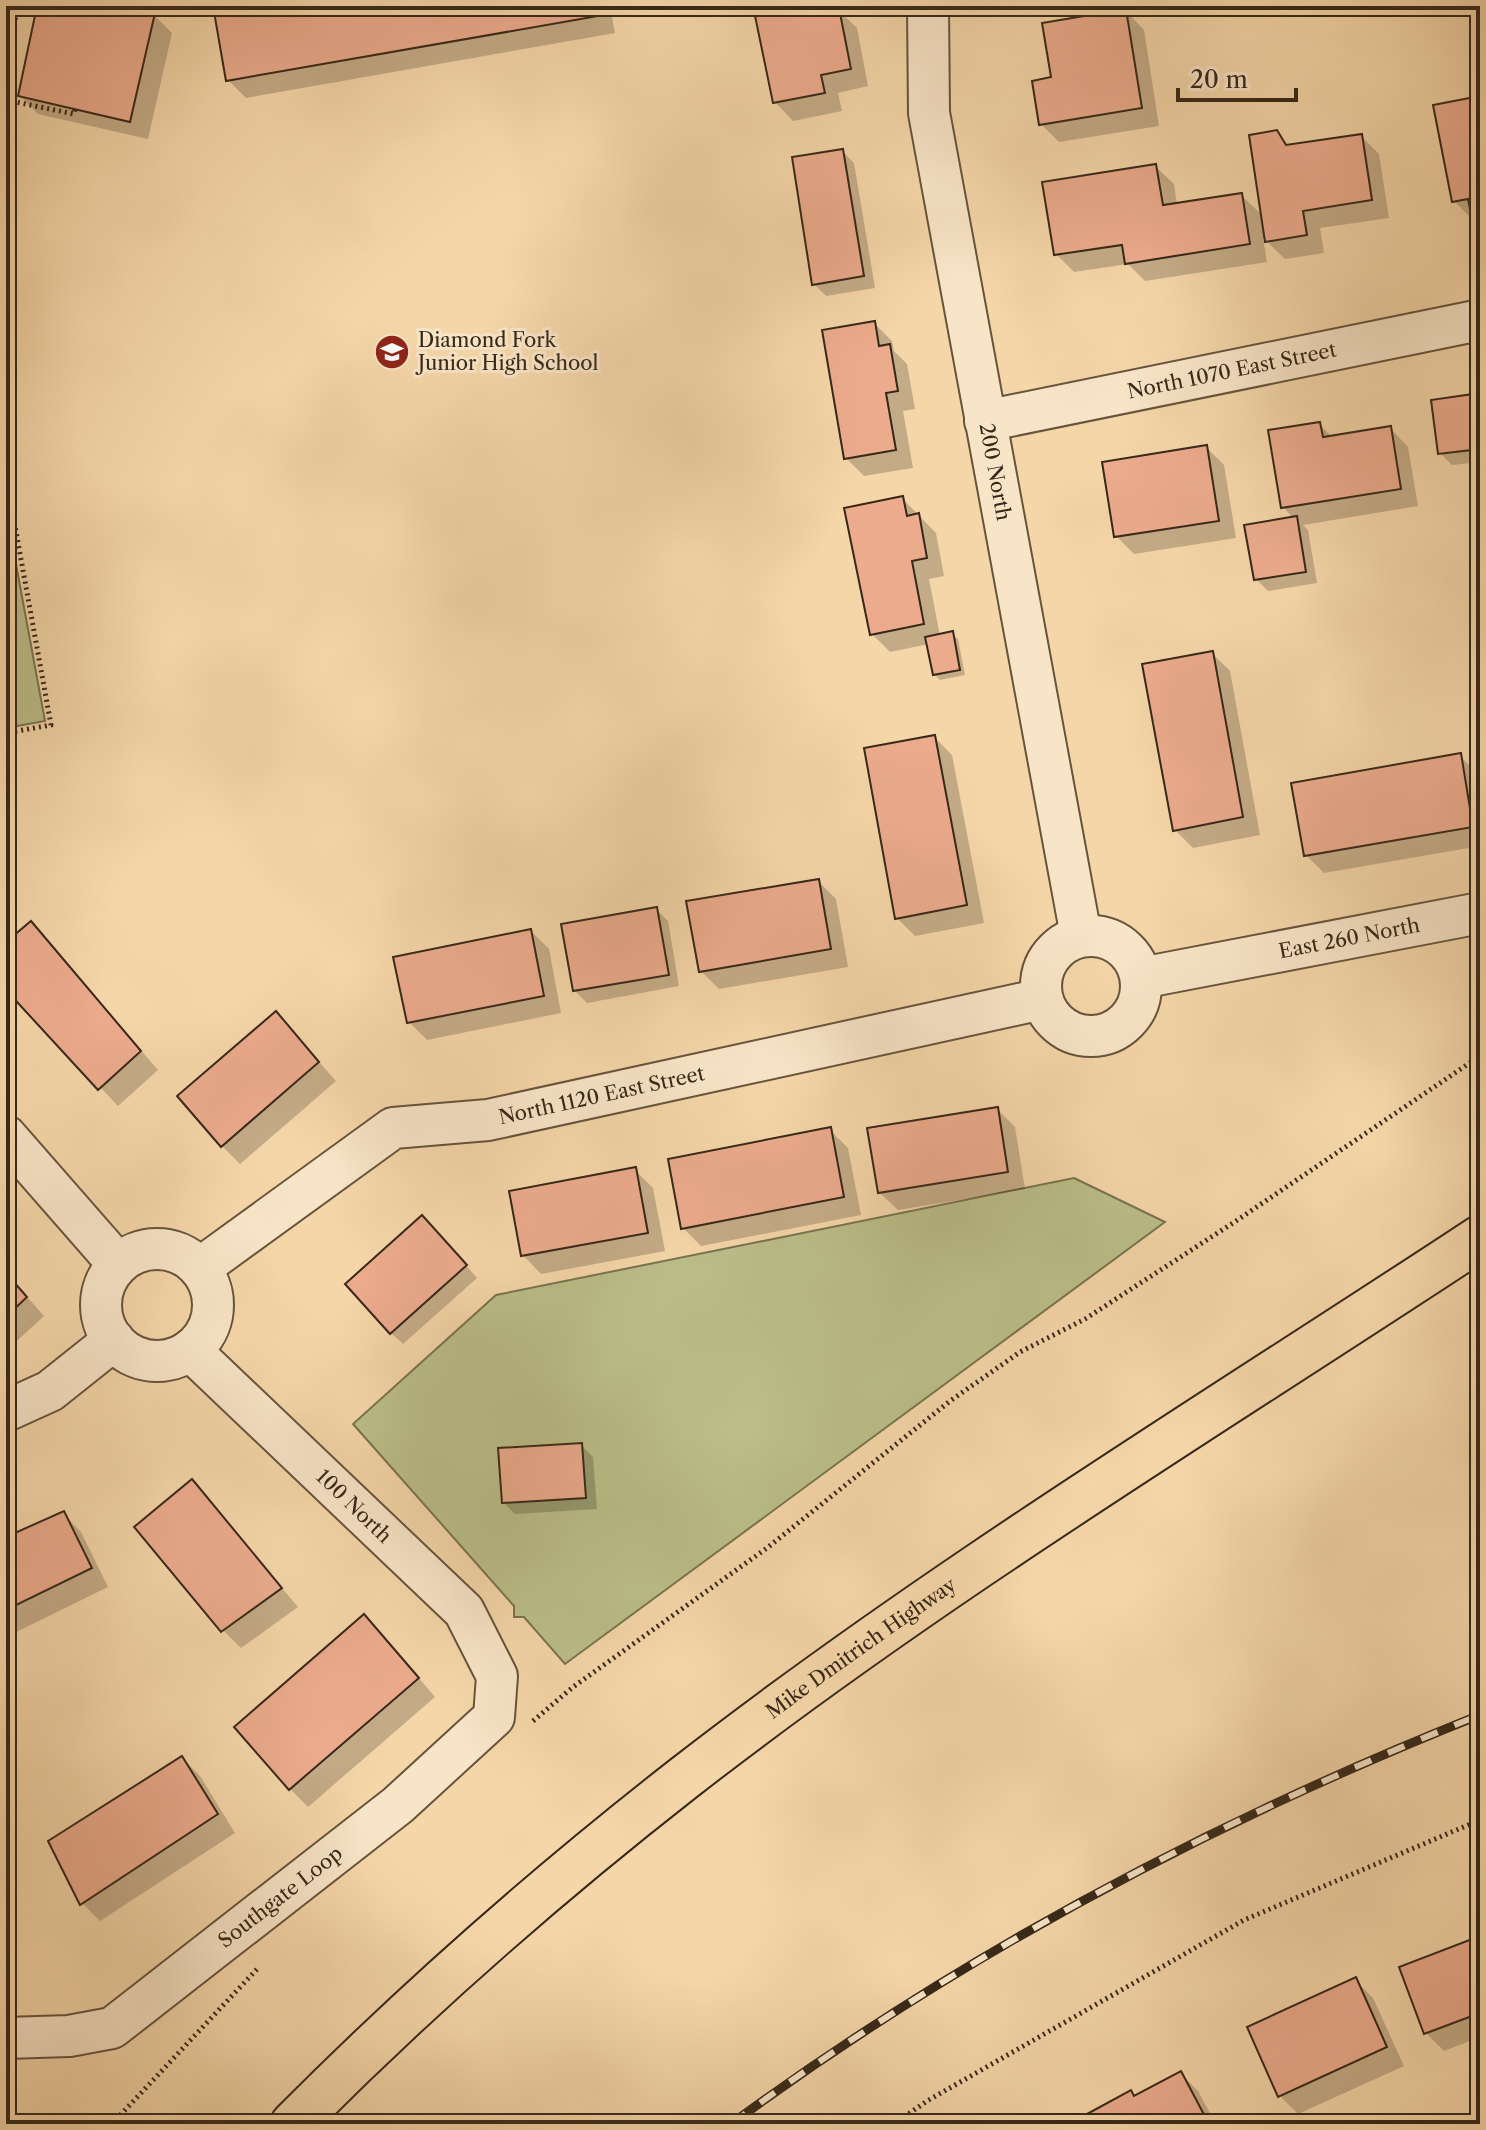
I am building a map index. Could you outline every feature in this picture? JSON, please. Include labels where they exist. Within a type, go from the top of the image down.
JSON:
[{"type":"highway","name":"Mike Dmitrich Highway","points":[[293,2124],[520,1913],[705,1763],[930,1600],[1480,1238]]},
{"type":"street","name":"200 North","points":[[928,6],[929,113],[1081,936]]},
{"type":"street","name":"North 1070 East Street","points":[[985,421],[1480,320]]},
{"type":"street","name":"East 260 North","points":[[1141,978],[1480,913]]},
{"type":"street","points":[[1081,936],[1097,936],[1126,949],[1141,978],[1134,1011],[1124,1024],[1101,1035],[1076,1034],[1061,1027],[1042,999],[1044,966],[1065,942],[1081,936]]},
{"type":"street","name":"North 1120 East Street","points":[[200,1268],[393,1128],[488,1120],[1042,999]]},
{"type":"street","points":[[6,1136],[118,1264]]},
{"type":"street","points":[[169,1250],[186,1256],[200,1268],[211,1293],[211,1320],[203,1337],[190,1350],[173,1359],[154,1361],[136,1357],[114,1340],[102,1315],[101,1296],[107,1278],[118,1264],[133,1253],[169,1250]]},
{"type":"street","points":[[6,1411],[50,1391],[114,1340]]},
{"type":"street","name":"100 North","points":[[190,1350],[464,1611],[497,1676]]},
{"type":"street","name":"Southgate Loop","points":[[6,2038],[69,2036],[112,2028],[398,1805],[494,1717],[497,1676]]},
{"type":"path","points":[[6,91],[17,6]]},
{"type":"path","points":[[6,100],[74,114],[75,109]]},
{"type":"path","points":[[6,505],[11,504],[51,725],[6,733]]},
{"type":"path","points":[[524,1730],[573,1687],[767,1548],[950,1401],[1020,1352],[1085,1319],[1173,1263],[1480,1056]]},
{"type":"path","points":[[894,2124],[927,2101],[1244,1920],[1480,1820]]},
{"type":"path","points":[[112,2124],[265,1962]]},
{"type":"green space","points":[[6,510],[45,721],[6,728]]},
{"type":"green space","points":[[1074,1178],[1165,1222],[565,1664],[524,1617],[514,1617],[514,1606],[353,1424],[496,1295]]},
{"type":"building","points":[[37,6],[126,6],[155,13],[130,122],[18,96]]},
{"type":"building","points":[[213,6],[596,6],[598,16],[226,81]]},
{"type":"building","points":[[753,6],[807,6],[808,14],[839,8],[851,69],[821,75],[825,93],[773,103]]},
{"type":"building","points":[[1126,9],[1142,108],[1039,125],[1032,81],[1051,77],[1042,23]]},
{"type":"building","points":[[1480,96],[1480,212],[1471,214],[1468,199],[1452,202],[1433,105]]},
{"type":"building","points":[[1277,130],[1286,145],[1362,134],[1372,200],[1303,211],[1307,235],[1265,242],[1249,135]]},
{"type":"building","points":[[843,149],[864,276],[812,285],[792,157]]},
{"type":"building","points":[[1156,164],[1163,205],[1242,193],[1250,244],[1125,264],[1122,245],[1054,255],[1042,182]]},
{"type":"building","points":[[875,321],[879,346],[890,344],[898,391],[886,393],[896,450],[844,459],[822,330]]},
{"type":"building","points":[[1480,393],[1480,449],[1438,454],[1431,400]]},
{"type":"building","points":[[1320,422],[1323,437],[1391,426],[1401,489],[1281,508],[1268,430]]},
{"type":"building","points":[[1207,445],[1219,521],[1114,537],[1102,462]]},
{"type":"building","points":[[903,496],[907,516],[919,513],[927,558],[912,561],[924,624],[870,635],[844,508]]},
{"type":"building","points":[[1297,516],[1306,572],[1254,580],[1244,525]]},
{"type":"building","points":[[953,631],[960,670],[933,675],[925,637]]},
{"type":"building","points":[[1213,651],[1243,817],[1173,831],[1142,664]]},
{"type":"building","points":[[935,735],[967,905],[895,919],[864,748]]},
{"type":"building","points":[[1461,753],[1473,827],[1304,856],[1291,783]]},
{"type":"building","points":[[819,879],[831,949],[699,972],[686,901]]},
{"type":"building","points":[[657,907],[669,975],[573,991],[561,924]]},
{"type":"building","points":[[31,921],[141,1051],[98,1090],[6,990],[6,942]]},
{"type":"building","points":[[531,929],[544,996],[407,1023],[393,957]]},
{"type":"building","points":[[276,1011],[319,1062],[221,1147],[177,1096]]},
{"type":"building","points":[[998,1107],[1008,1172],[878,1193],[867,1128]]},
{"type":"building","points":[[831,1127],[844,1197],[681,1229],[668,1159]]},
{"type":"building","points":[[636,1167],[648,1233],[521,1256],[509,1191]]},
{"type":"building","points":[[422,1215],[467,1265],[390,1334],[345,1284]]},
{"type":"building","points":[[6,1273],[27,1297],[6,1317]]},
{"type":"building","points":[[582,1443],[586,1498],[502,1503],[498,1448]]},
{"type":"building","points":[[192,1479],[282,1588],[221,1632],[134,1527]]},
{"type":"building","points":[[64,1511],[92,1568],[6,1610],[6,1537]]},
{"type":"building","points":[[364,1614],[419,1678],[289,1790],[234,1727]]},
{"type":"building","points":[[182,1756],[218,1814],[80,1905],[48,1841]]},
{"type":"building","points":[[1480,1936],[1480,2013],[1424,2034],[1399,1967]]},
{"type":"building","points":[[1356,1977],[1387,2047],[1278,2097],[1247,2027]]},
{"type":"building","points":[[1181,2071],[1209,2124],[1092,2124],[1087,2114],[1131,2090],[1134,2096]]},
{"type":"railway","points":[[731,2124],[818,2062],[908,2004],[999,1948],[1093,1896],[1284,1799],[1480,1715]]},
{"type":"place","name":"Diamond Fork Junior High School","points":[[392,352]]}]
